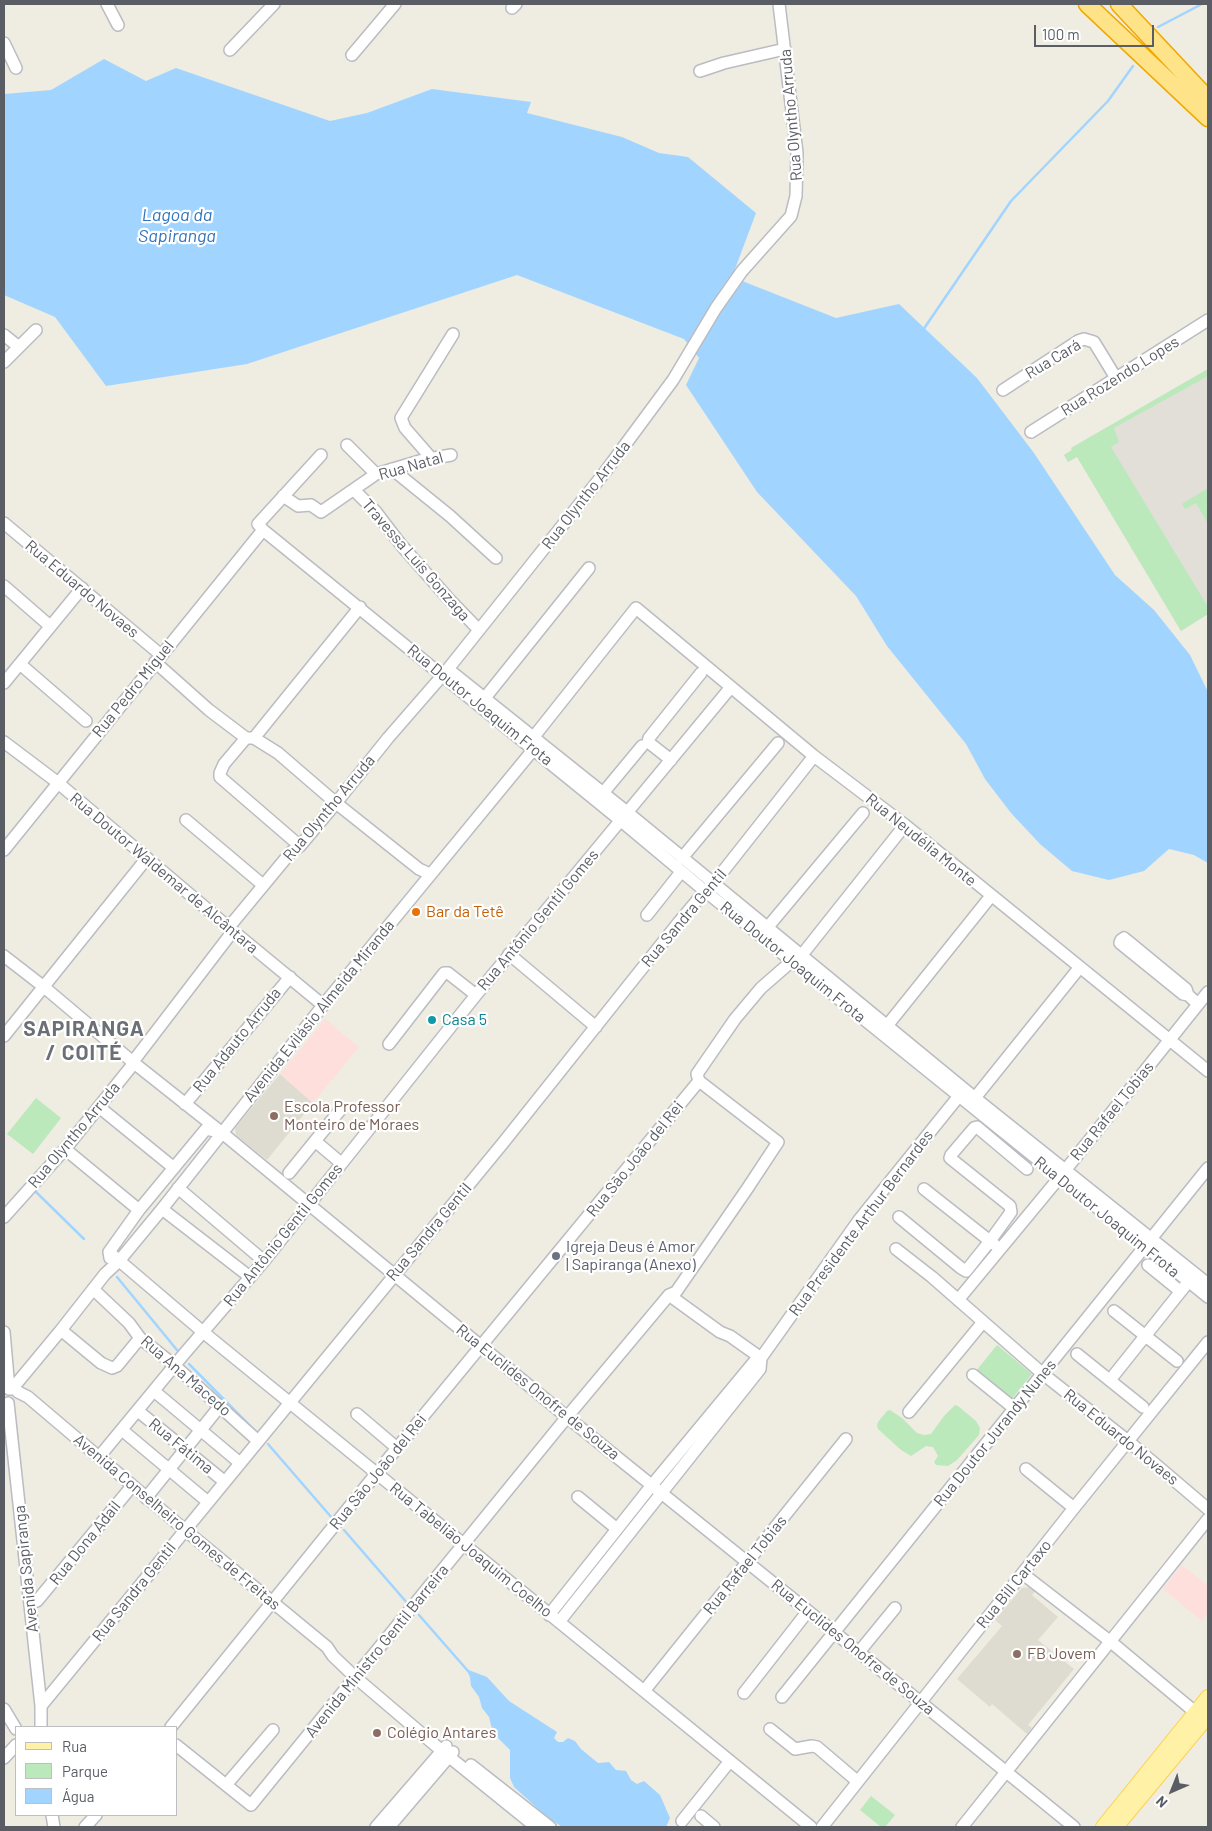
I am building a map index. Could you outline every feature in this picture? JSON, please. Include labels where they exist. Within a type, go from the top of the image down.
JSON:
[{"type":"highway","points":[[1086,4],[1208,118]]},
{"type":"highway","points":[[1118,4],[1208,99]]},
{"type":"main road","points":[[1116,1827],[1204,1718],[1208,1697]]},
{"type":"main road","points":[[1103,1827],[1204,1718]]},
{"type":"street","points":[[106,4],[118,25]]},
{"type":"street","points":[[230,50],[274,4]]},
{"type":"street","points":[[352,55],[395,4]]},
{"type":"street","name":"Rua Olyntho Arruda","points":[[4,1217],[65,1150],[134,1063],[135,1059],[264,885],[291,852],[300,846],[388,738],[445,672],[605,472],[673,380],[716,308],[742,271],[793,213],[796,203],[797,153],[779,4]]},
{"type":"street","points":[[4,43],[16,68]]},
{"type":"street","points":[[700,71],[724,63],[785,49]]},
{"type":"street","name":"Rua Rozendo Lopes","points":[[1031,432],[1208,320]]},
{"type":"street","points":[[4,362],[36,330]]},
{"type":"street","points":[[432,458],[405,428],[401,418],[453,334]]},
{"type":"street","points":[[4,335],[19,347]]},
{"type":"street","name":"Rua Cará","points":[[1003,390],[1078,341],[1084,339],[1094,342],[1116,378]]},
{"type":"street","points":[[347,445],[376,474]]},
{"type":"street","points":[[263,530],[258,524],[321,455]]},
{"type":"street","name":"Rua Natal","points":[[283,496],[298,506],[310,505],[321,512],[376,474],[432,458],[451,455]]},
{"type":"street","points":[[392,469],[450,516],[496,558]]},
{"type":"street","name":"Travessa Luís Gonzaga","points":[[354,490],[376,512],[402,546],[447,597],[479,630]]},
{"type":"street","name":"Rua Eduardo Novaes","points":[[4,523],[82,588],[158,658],[209,710],[250,738],[278,753],[336,803],[419,869],[430,874]]},
{"type":"street","name":"Rua Doutor Joaquim Frota","points":[[263,530],[445,672],[624,816],[682,858],[709,887],[972,1102],[1192,1278],[1208,1297]]},
{"type":"street","name":"Rua Pedro Miguel","points":[[4,850],[57,782],[263,530]]},
{"type":"street","points":[[482,702],[589,568]]},
{"type":"street","points":[[4,586],[50,626]]},
{"type":"street","points":[[4,683],[82,588]]},
{"type":"street","points":[[300,846],[220,777],[220,773],[224,764],[250,738],[360,607]]},
{"type":"street","name":"Rua Neudélia Monte","points":[[636,608],[814,756],[905,825],[1204,1068]]},
{"type":"street","name":"Avenida Evilásio Almeida Miranda","points":[[12,1395],[105,1274],[119,1261],[162,1209],[216,1142],[221,1132],[535,745],[536,734],[636,608]]},
{"type":"street","points":[[20,664],[86,721]]},
{"type":"street","points":[[671,760],[648,742],[649,738],[701,673]]},
{"type":"street","name":"Rua Antônio Gentil Gomes","points":[[100,1457],[174,1365],[264,1261],[509,954],[731,687]]},
{"type":"street","name":"Rua Doutor Waldemar de Alcântara","points":[[4,742],[57,782],[318,1001],[325,1003]]},
{"type":"street","points":[[682,858],[778,742]]},
{"type":"street","name":"Rua Doutor Joaquim Frota","points":[[535,745],[603,793],[681,872],[709,887],[767,928],[797,958]]},
{"type":"street","points":[[603,793],[642,746]]},
{"type":"street","name":"Rua Sandra Gentil","points":[[41,1706],[596,1027],[814,756]]},
{"type":"street","points":[[767,928],[862,813]]},
{"type":"street","points":[[186,820],[264,885]]},
{"type":"street","name":"Rua São João del Rei","points":[[172,1726],[699,1080],[697,1074],[735,1019],[761,988],[797,958],[905,825]]},
{"type":"street","points":[[4,1036],[147,858]]},
{"type":"street","points":[[647,915],[681,872]]},
{"type":"street","points":[[884,1030],[991,896]]},
{"type":"street","points":[[1188,996],[1186,989],[1124,938],[1121,940],[1120,943],[1127,949],[1198,1004]]},
{"type":"street","points":[[509,954],[596,1027]]},
{"type":"street","name":"Rua Euclides Onofre de Souza","points":[[4,956],[567,1417],[1074,1827]]},
{"type":"street","points":[[972,1102],[1080,967]]},
{"type":"street","points":[[389,1044],[444,974],[448,973],[476,995]]},
{"type":"street","name":"Rua Adauto Arruda","points":[[185,1104],[290,977]]},
{"type":"street","name":"Rua Rafael Tobias","points":[[958,1300],[1208,992]]},
{"type":"street","points":[[1204,1068],[1208,1055]]},
{"type":"street","name":"Avenida Ministro Gentil Barreira","points":[[226,1785],[251,1805],[567,1417],[669,1294],[676,1292],[752,1182],[778,1142],[699,1080]]},
{"type":"street","name":"Rua Presidente Arthur Bernardes","points":[[549,1615],[652,1485],[754,1362],[761,1358],[859,1220],[961,1093]]},
{"type":"street","points":[[99,1107],[174,1168]]},
{"type":"street","points":[[289,1173],[341,1109]]},
{"type":"street","points":[[899,1217],[965,1271],[968,1270],[1011,1212],[1010,1206],[950,1158],[950,1155],[977,1127],[1027,1169]]},
{"type":"street","name":"Avenida Evilásio Almeida Miranda","points":[[105,1274],[111,1262],[109,1252],[139,1210],[206,1129],[221,1132]]},
{"type":"street","points":[[315,1142],[341,1163]]},
{"type":"street","points":[[65,1150],[139,1210]]},
{"type":"street","name":"Rua Doutor Jurandy Nunes","points":[[782,1697],[1208,1168]]},
{"type":"street","points":[[178,1188],[264,1261]]},
{"type":"street","points":[[924,1189],[1000,1250]]},
{"type":"street","points":[[162,1209],[250,1277]]},
{"type":"street","name":"Rua Eduardo Novaes","points":[[896,1249],[932,1277],[1043,1374],[1128,1441],[1208,1508]]},
{"type":"street","name":"Rua Tabelião Joaquim Coelho","points":[[109,1252],[203,1332],[811,1827]]},
{"type":"street","points":[[1148,1265],[1180,1292]]},
{"type":"street","points":[[1110,1380],[1192,1278]]},
{"type":"street","name":"Rua Doutor Joaquim Frota","points":[[1192,1278],[1208,1284]]},
{"type":"street","name":"Rua Ana Macedo","points":[[93,1290],[129,1323],[140,1338],[174,1365],[258,1440]]},
{"type":"street","points":[[669,1294],[720,1332],[730,1336],[761,1358]]},
{"type":"street","points":[[1114,1311],[1177,1361]]},
{"type":"street","points":[[909,1412],[983,1322]]},
{"type":"street","points":[[61,1330],[101,1363],[112,1368],[116,1366],[140,1338]]},
{"type":"street","name":"Avenida Sapiranga","points":[[4,1332],[12,1395],[41,1706],[39,1726]]},
{"type":"street","name":"Rua Bill Cartaxo","points":[[822,1827],[1208,1342]]},
{"type":"street","points":[[1077,1354],[1143,1407]]},
{"type":"street","name":"Rua Presidente Arthur Bernardes","points":[[559,1622],[760,1369],[761,1358]]},
{"type":"street","points":[[973,1375],[1015,1410]]},
{"type":"street","points":[[154,1391],[240,1463]]},
{"type":"street","name":"Avenida Conselheiro Gomes de Freitas","points":[[12,1395],[100,1457],[146,1498],[274,1602],[327,1647],[333,1656],[358,1674],[535,1825],[550,1827]]},
{"type":"street","points":[[146,1498],[220,1406]]},
{"type":"street","name":"Rua Fátima","points":[[138,1411],[225,1482]]},
{"type":"street","points":[[357,1414],[397,1448]]},
{"type":"street","points":[[122,1430],[208,1502]]},
{"type":"street","name":"Rua Rafael Tobias","points":[[644,1692],[846,1439]]},
{"type":"street","points":[[1026,1469],[1074,1508]]},
{"type":"street","name":"Rua Dona Adail","points":[[37,1601],[132,1486]]},
{"type":"street","points":[[578,1496],[617,1529]]},
{"type":"street","points":[[962,1827],[1208,1520]]},
{"type":"street","points":[[1023,1574],[1111,1642],[1204,1718]]},
{"type":"street","points":[[859,1652],[895,1608]]},
{"type":"street","points":[[744,1693],[808,1612]]},
{"type":"street","points":[[4,1709],[15,1727]]},
{"type":"street","points":[[770,1729],[795,1748],[812,1746],[817,1748],[857,1781]]},
{"type":"street","points":[[178,1747],[226,1785],[273,1730]]},
{"type":"street","points":[[4,1758],[15,1746]]},
{"type":"street","points":[[376,1827],[448,1751]]},
{"type":"street","points":[[389,1827],[448,1751]]},
{"type":"street","points":[[682,1821],[730,1762]]},
{"type":"street","points":[[85,1827],[95,1816]]},
{"type":"street","points":[[701,1816],[714,1827]]},
{"type":"shaded area","points":[[1208,369],[1208,614],[1181,631],[1077,457],[1068,462],[1064,455],[1072,450],[1071,448]]},
{"type":"shaded area","points":[[325,1019],[359,1047],[313,1103],[280,1074]]},
{"type":"shaded area","name":"Escola Professor Monteiro de Moraes","points":[[280,1074],[313,1103],[267,1160],[236,1135],[235,1128]]},
{"type":"shaded area","points":[[1182,1565],[1208,1586],[1208,1612],[1202,1621],[1163,1589]]},
{"type":"shaded area","name":"FB Jovem","points":[[1032,1587],[1036,1590],[1032,1595],[1058,1617],[1038,1640],[1074,1669],[1028,1725],[1032,1728],[1027,1734],[992,1704],[990,1707],[957,1679],[1002,1626],[995,1620],[1022,1588]]},
{"type":"green space","points":[[1208,369],[1208,376],[1114,428],[1119,442],[1111,447],[1208,607],[1208,614],[1181,631],[1077,457],[1068,462],[1064,455],[1072,450],[1071,448]]},
{"type":"green space","points":[[1208,488],[1208,524],[1196,503],[1185,509],[1182,504]]},
{"type":"green space","points":[[36,1098],[61,1118],[33,1154],[7,1134]]},
{"type":"green space","points":[[997,1345],[1032,1374],[1011,1400],[976,1371]]},
{"type":"green space","points":[[955,1405],[976,1421],[980,1428],[979,1435],[957,1460],[948,1466],[936,1465],[934,1462],[938,1456],[933,1447],[926,1446],[911,1456],[901,1450],[877,1426],[878,1422],[890,1410],[902,1418],[917,1433],[931,1434]]},
{"type":"green space","points":[[871,1796],[895,1815],[885,1827],[881,1827],[860,1810]]},
{"type":"water","name":"Lagoa da Sapiranga","points":[[104,59],[146,81],[176,68],[330,121],[367,113],[432,89],[531,102],[527,113],[622,137],[659,153],[688,157],[756,213],[732,277],[836,318],[899,304],[977,378],[1034,453],[1115,575],[1154,610],[1190,655],[1208,692],[1208,863],[1194,855],[1169,849],[1144,871],[1109,880],[1072,871],[1040,844],[1011,813],[985,779],[966,744],[887,646],[856,596],[757,492],[686,385],[699,358],[684,339],[517,275],[247,364],[106,386],[55,317],[4,295],[4,94],[51,90]]},
{"type":"water","points":[[466,1669],[487,1677],[509,1701],[557,1732],[554,1738],[558,1742],[563,1742],[568,1738],[575,1741],[581,1749],[598,1763],[609,1762],[616,1770],[626,1771],[631,1780],[637,1784],[644,1781],[660,1795],[670,1818],[666,1827],[562,1827],[546,1816],[514,1787],[510,1778],[510,1750],[493,1733],[489,1717],[482,1708],[479,1697],[471,1686],[470,1677]]},
{"type":"waterway","points":[[1158,27],[1202,4]]},
{"type":"waterway","points":[[923,330],[1011,201],[1108,101],[1133,66]]},
{"type":"waterway","points":[[35,1191],[84,1239]]},
{"type":"waterway","points":[[117,1277],[177,1350]]},
{"type":"waterway","points":[[189,1364],[254,1430]]},
{"type":"waterway","points":[[268,1444],[332,1518]]},
{"type":"waterway","points":[[344,1530],[408,1604]]},
{"type":"waterway","points":[[419,1615],[468,1671]]},
{"type":"place","name":"Bar da Tetê","points":[[416,912]]},
{"type":"place","name":"Casa 5","points":[[432,1020]]},
{"type":"place","name":"Escola Professor Monteiro de Moraes","points":[[274,1116]]},
{"type":"place","name":"Igreja Deus é Amor | Sapiranga (Anexo)","points":[[556,1256]]},
{"type":"place","name":"FB Jovem","points":[[1017,1654]]},
{"type":"place","name":"Colégio Antares","points":[[377,1733]]},
{"type":"district","name":"SAPIRANGA / COITÉ","points":[[84,1041]]}]
